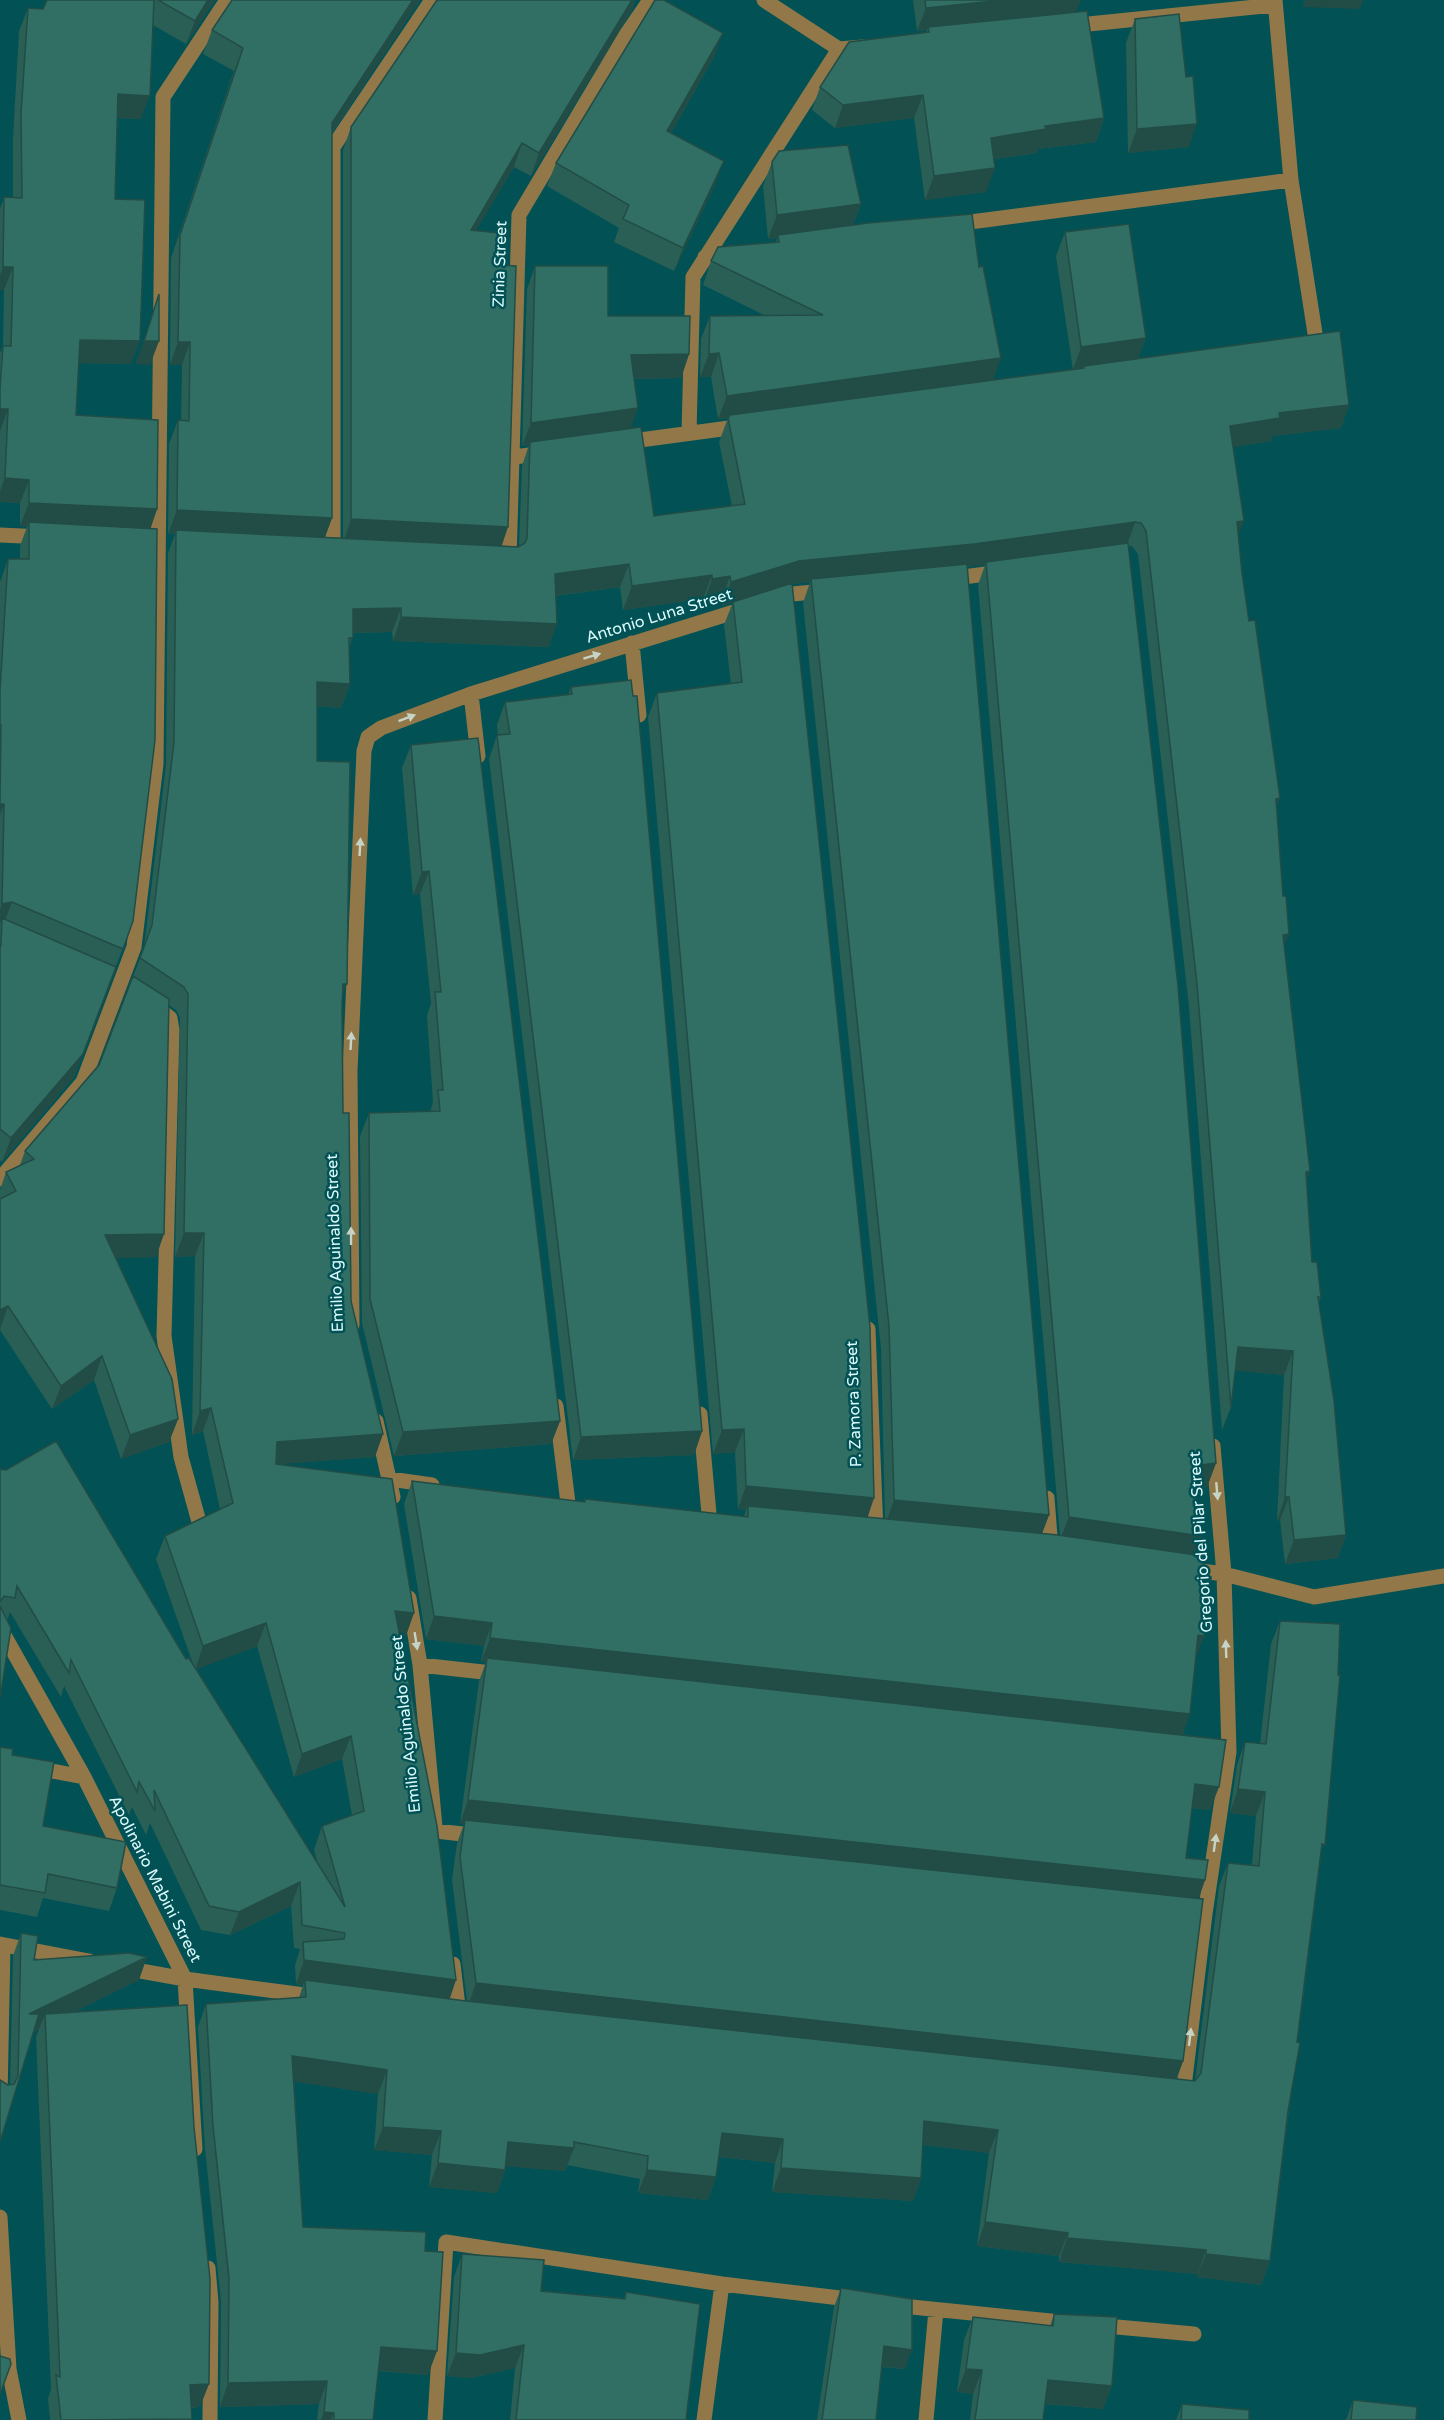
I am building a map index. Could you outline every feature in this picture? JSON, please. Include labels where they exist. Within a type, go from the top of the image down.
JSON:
[{"type":"street","points":[[0,1179],[83,1082],[112,984],[134,947],[156,764],[163,97],[227,0]]},
{"type":"street","points":[[313,552],[339,553],[333,147],[432,0]]},
{"type":"street","name":"Zinia Street","points":[[486,560],[509,561],[514,458],[519,214],[626,34],[650,0]]},
{"type":"street","points":[[764,0],[839,49],[874,46]]},
{"type":"street","points":[[1051,28],[1272,2],[1291,180],[1317,346],[1293,349]]},
{"type":"street","points":[[689,433],[693,277],[839,49]]},
{"type":"street","points":[[939,226],[1291,180]]},
{"type":"street","points":[[705,257],[752,251]]},
{"type":"street","points":[[607,445],[760,423]]},
{"type":"street","points":[[514,458],[560,451]]},
{"type":"street","points":[[0,534],[57,538]]},
{"type":"street","points":[[932,580],[968,583],[1013,571]]},
{"type":"street","name":"Antonio Luna Street","points":[[364,751],[368,737],[381,728],[471,694],[632,643],[838,590]]},
{"type":"street","points":[[632,643],[640,727]]},
{"type":"street","points":[[471,694],[481,777]]},
{"type":"street","name":"Emilio Aguinaldo Street","points":[[355,1335],[352,1324],[350,1071],[364,751]]},
{"type":"street","points":[[112,984],[156,1006],[170,1018],[164,1336],[181,1457],[201,1529]]},
{"type":"street","name":"P. Zamora Street","points":[[867,1315],[871,1350],[876,1532]]},
{"type":"street","points":[[698,1395],[709,1514]]},
{"type":"street","points":[[555,1396],[568,1502]]},
{"type":"street","points":[[371,1402],[396,1514]]},
{"type":"street","name":"Gregorio del Pilar Street","points":[[1159,2092],[1183,2095],[1199,1914],[1223,1751],[1224,1574],[1212,1425]]},
{"type":"street","points":[[1045,1478],[1051,1549]]},
{"type":"street","points":[[390,1479],[449,1487]]},
{"type":"street","points":[[1166,1566],[1224,1574],[1314,1597],[1444,1576]]},
{"type":"street","name":"Emilio Aguinaldo Street","points":[[407,1584],[420,1665],[436,1837],[495,1838]]},
{"type":"street","name":"Apolinario Mabini Street","points":[[0,1628],[84,1778],[185,1980],[196,2161]]},
{"type":"street","points":[[420,1665],[515,1676]]},
{"type":"street","points":[[0,1761],[84,1778]]},
{"type":"street","points":[[0,2099],[2,1944],[185,1980],[334,1999]]},
{"type":"street","points":[[450,1946],[459,2015]]},
{"type":"street","points":[[0,2217],[5,2367],[19,2420]]},
{"type":"street","points":[[435,2420],[446,2242],[722,2284],[936,2310],[1194,2334]]},
{"type":"street","points":[[206,2255],[211,2302],[210,2420]]},
{"type":"street","points":[[704,2420],[722,2284]]},
{"type":"street","points":[[926,2420],[936,2310]]},
{"type":"building","points":[[47,0],[154,0],[150,96],[118,94],[115,199],[145,200],[140,341],[80,340],[76,415],[158,420],[157,509],[29,503],[29,480],[5,478],[8,409],[0,409],[0,388],[3,346],[11,346],[13,267],[3,267],[4,197],[22,198],[21,114],[28,8],[43,9]]},
{"type":"building","points":[[158,0],[208,0],[195,21]]},
{"type":"building","points":[[232,0],[413,0],[332,123],[332,518],[177,510],[178,420],[189,421],[190,342],[178,342],[180,235],[243,48],[212,30]]},
{"type":"building","points":[[437,0],[632,0],[539,153],[522,143],[471,230],[500,233],[496,265],[516,266],[508,527],[351,519],[351,127]]},
{"type":"building","points":[[655,0],[664,0],[723,33],[667,131],[724,161],[683,248],[623,219],[629,205],[556,163]]},
{"type":"building","points":[[925,0],[1004,0],[926,8]]},
{"type":"building","points":[[1087,11],[1104,118],[1045,126],[1046,129],[991,138],[995,168],[934,176],[923,95],[843,105],[820,87],[849,42],[929,32],[928,27]]},
{"type":"building","points":[[1179,14],[1186,77],[1193,76],[1197,124],[1137,129],[1135,19]]},
{"type":"building","points":[[848,145],[861,204],[777,215],[772,162],[779,151]]},
{"type":"building","points":[[972,214],[979,267],[983,266],[1001,358],[727,396],[719,353],[709,354],[710,316],[823,315],[711,261],[718,247],[779,242],[778,235],[868,223]]},
{"type":"building","points":[[1129,224],[1146,338],[1081,347],[1065,232]]},
{"type":"building","points":[[535,266],[608,266],[608,316],[690,316],[689,354],[631,355],[638,408],[531,423]]},
{"type":"building","points":[[159,294],[159,341],[144,341]]},
{"type":"building","points":[[1340,331],[1349,405],[1279,413],[1280,418],[1230,426],[1244,521],[1237,522],[1242,573],[1249,621],[1255,620],[1280,798],[1276,799],[1283,896],[1286,896],[1289,934],[1283,935],[1310,1171],[1306,1172],[1312,1262],[1317,1262],[1321,1297],[1318,1297],[1334,1401],[1346,1535],[1294,1540],[1289,1497],[1285,1497],[1293,1351],[1238,1347],[1231,1407],[1197,984],[1146,531],[1141,523],[974,544],[799,561],[731,582],[730,576],[712,579],[712,575],[632,586],[629,564],[555,574],[557,624],[401,617],[401,608],[353,609],[353,638],[349,638],[350,684],[317,682],[317,761],[350,762],[347,984],[343,984],[342,1007],[343,1113],[349,1113],[351,1301],[383,1434],[277,1442],[276,1464],[392,1479],[414,1613],[395,1611],[437,1826],[456,1980],[304,1960],[303,1942],[344,1939],[345,1933],[302,1925],[300,1882],[239,1912],[209,1906],[154,1790],[155,1811],[139,1782],[137,1792],[71,1660],[69,1673],[17,1586],[15,1598],[4,1596],[0,1602],[0,1469],[6,1470],[56,1441],[186,1659],[189,1658],[345,1907],[322,1826],[364,1811],[351,1736],[302,1754],[266,1623],[203,1646],[165,1536],[233,1503],[211,1408],[200,1411],[204,1233],[184,1233],[188,994],[184,987],[140,958],[152,925],[174,742],[176,530],[518,547],[525,543],[527,538],[530,442],[641,427],[654,516],[745,504],[728,418],[730,415]]},
{"type":"building","points":[[29,522],[157,529],[155,740],[133,921],[123,949],[12,902],[2,904],[4,804],[0,804],[0,691],[8,559],[29,559]]},
{"type":"building","points":[[1128,543],[1178,986],[1216,1463],[1194,1466],[1201,1536],[1069,1517],[986,562]]},
{"type":"building","points":[[967,564],[1049,1515],[894,1500],[889,1326],[811,579]]},
{"type":"building","points":[[792,583],[870,1327],[874,1498],[746,1486],[744,1429],[722,1430],[657,693],[742,682],[733,602]]},
{"type":"building","points":[[631,680],[633,696],[637,696],[702,1431],[581,1437],[497,735],[510,734],[505,702],[572,694],[571,687]]},
{"type":"building","points":[[478,738],[560,1421],[403,1432],[370,1299],[369,1113],[440,1111],[438,1090],[443,1090],[435,992],[441,992],[429,871],[422,872],[411,745]]},
{"type":"building","points":[[2,918],[116,967],[83,1054],[11,1138],[0,1129]]},
{"type":"building","points":[[133,976],[169,999],[164,1234],[105,1235],[172,1379],[178,1419],[130,1435],[102,1356],[61,1386],[8,1306],[0,1310],[0,1199],[16,1191],[6,1172],[34,1159],[25,1151],[99,1065]]},
{"type":"building","points":[[412,1481],[585,1502],[585,1499],[748,1517],[748,1506],[1058,1535],[1203,1556],[1205,1576],[1211,1577],[1204,1636],[1198,1635],[1190,1714],[490,1638],[492,1623],[434,1616]]},
{"type":"building","points":[[0,1606],[11,1628],[0,1699]]},
{"type":"building","points":[[1280,1621],[1340,1624],[1338,1675],[1340,1675],[1325,1845],[1322,1844],[1297,2042],[1300,2043],[1288,2111],[1270,2261],[1206,2254],[1206,2250],[1067,2238],[1068,2233],[985,2222],[998,2130],[924,2121],[921,2178],[781,2168],[783,2139],[722,2133],[716,2177],[647,2170],[648,2156],[574,2142],[574,2148],[508,2142],[505,2170],[438,2163],[441,2131],[383,2127],[387,2070],[292,2056],[303,2227],[426,2232],[425,2251],[443,2252],[437,2351],[381,2347],[373,2420],[334,2420],[334,2413],[324,2412],[327,2381],[228,2383],[229,2278],[213,2126],[206,2004],[306,1997],[305,1980],[466,2001],[1195,2081],[1201,2073],[1228,1863],[1259,1866],[1265,1792],[1238,1789],[1245,1742],[1266,1744]]},
{"type":"building","points":[[487,1658],[1226,1740],[1219,1787],[1195,1784],[1186,1858],[1208,1860],[1205,1880],[468,1800]]},
{"type":"building","points":[[0,1747],[13,1749],[12,1755],[54,1762],[43,1826],[126,1842],[117,1888],[48,1874],[45,1893],[0,1885]]},
{"type":"building","points":[[465,1820],[1203,1899],[1183,2061],[476,1983],[460,1857]]},
{"type":"building","points":[[21,1933],[38,1936],[34,1960],[129,1953],[147,1957],[29,2014],[39,2014],[0,2142],[0,2080],[8,2085],[14,2084],[18,2076]]},
{"type":"building","points":[[187,2005],[194,2127],[210,2279],[209,2384],[190,2385],[192,2419],[61,2420],[56,2375],[60,2377],[45,2014]]},
{"type":"building","points":[[462,2254],[544,2260],[541,2291],[625,2299],[626,2292],[700,2304],[686,2420],[516,2420],[524,2345],[480,2355],[456,2353]]},
{"type":"building","points":[[841,2288],[912,2299],[912,2350],[884,2346],[876,2420],[822,2420]]},
{"type":"building","points":[[1054,2314],[1117,2317],[1112,2386],[1048,2380],[1043,2420],[975,2420],[982,2370],[966,2369],[973,2317],[1053,2326]]},
{"type":"building","points":[[0,2356],[10,2359],[11,2364],[0,2394]]},
{"type":"building","points":[[1353,2400],[1417,2407],[1416,2420],[1351,2420]]},
{"type":"building","points":[[1182,2404],[1249,2410],[1249,2420],[1181,2420]]}]
